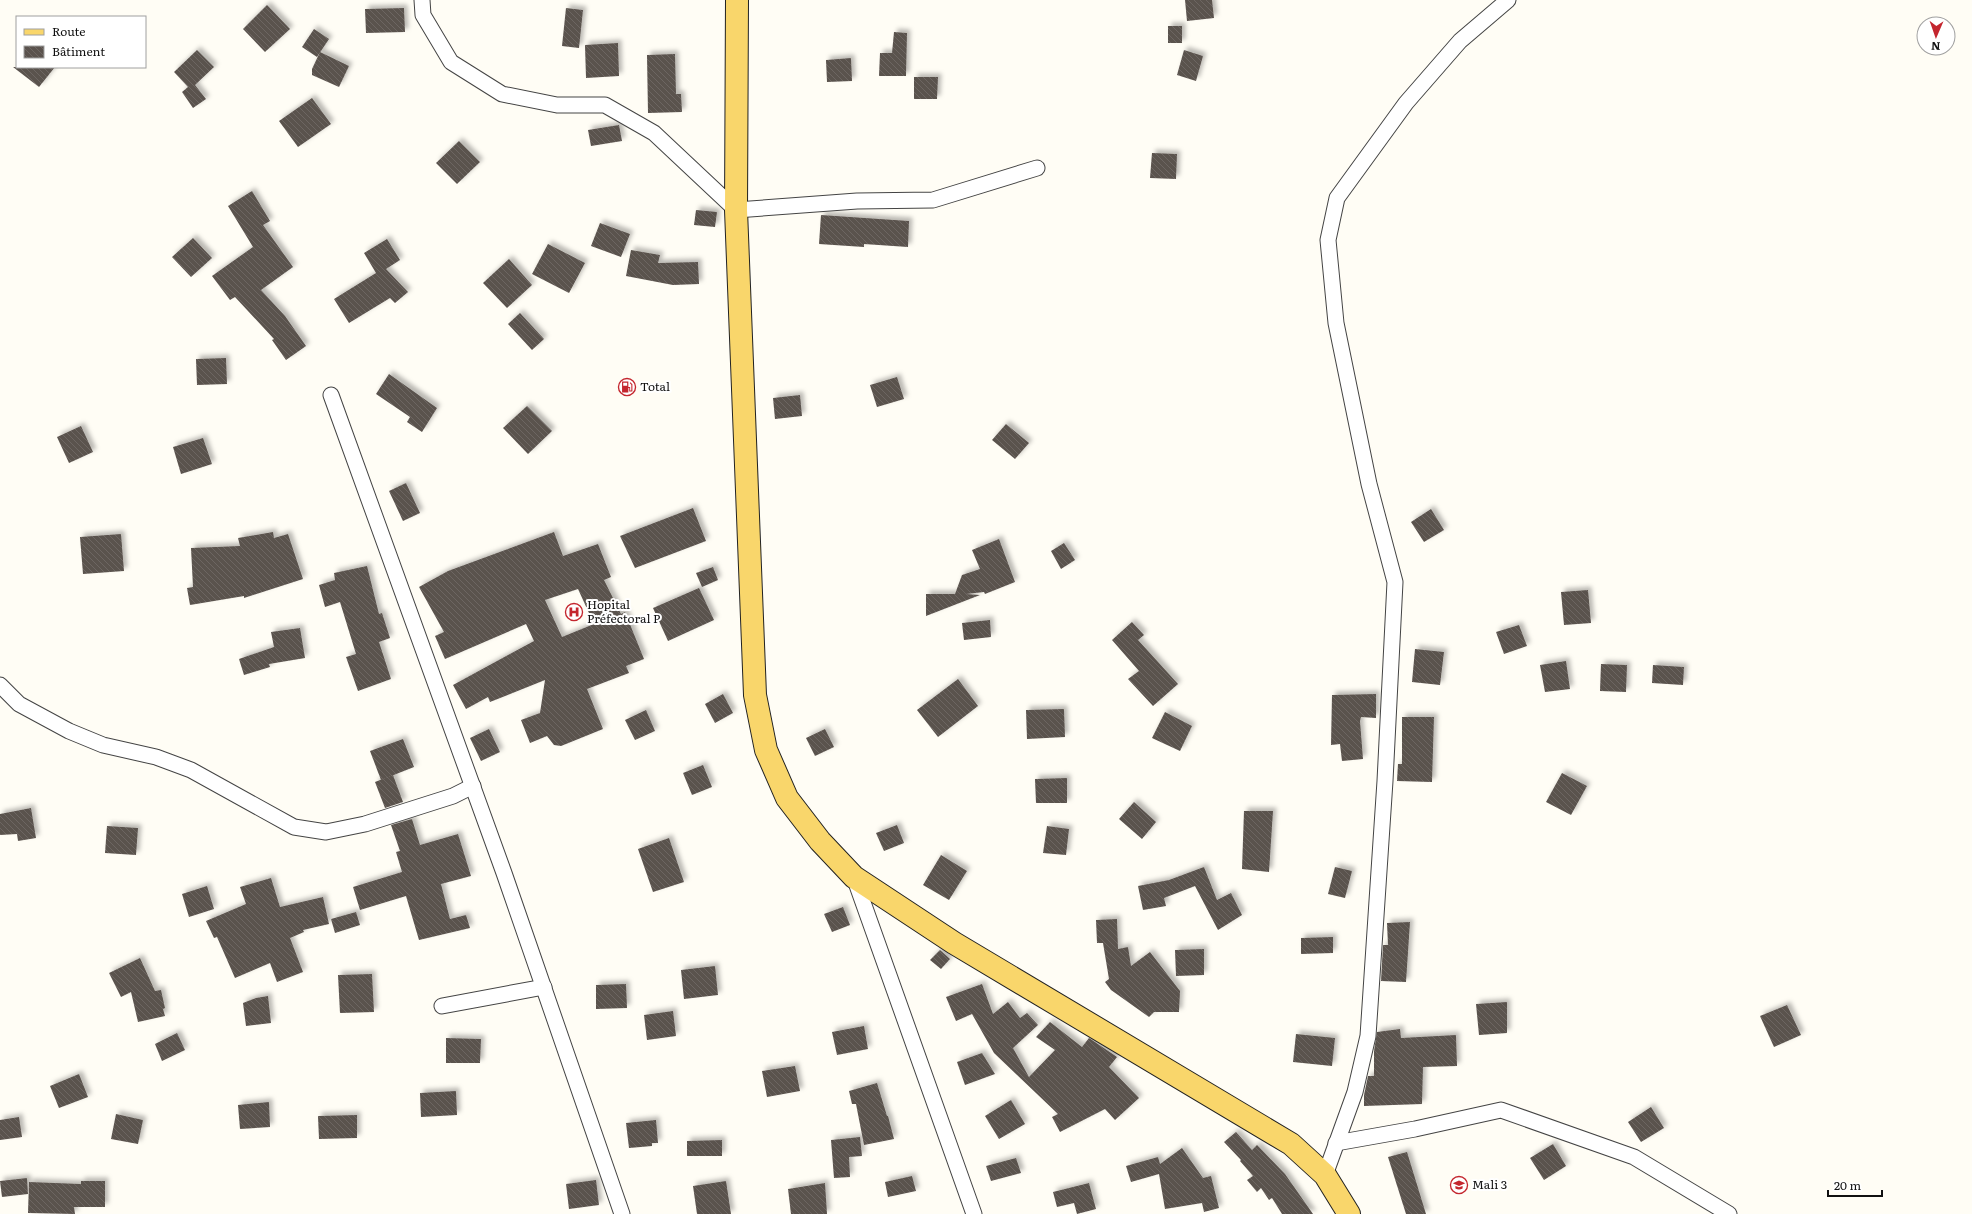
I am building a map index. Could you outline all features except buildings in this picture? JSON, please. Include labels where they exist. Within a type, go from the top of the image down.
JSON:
[{"type":"main road","points":[[737,0],[736,210],[757,702],[766,750],[787,798],[820,841],[854,877],[954,943],[1291,1144],[1325,1175],[1349,1214]]},
{"type":"street","points":[[422,0],[423,15],[451,62],[502,94],[557,105],[605,105],[654,133],[736,210],[856,201],[933,200],[1037,168]]},
{"type":"street","points":[[1325,1175],[1355,1092],[1368,1036],[1385,781],[1395,582],[1369,484],[1336,323],[1328,240],[1337,198],[1406,103],[1460,40],[1508,0]]},
{"type":"street","points":[[331,395],[473,786],[622,1214]]},
{"type":"street","points":[[0,685],[19,704],[69,731],[104,745],[156,757],[191,770],[294,827],[326,832],[365,824],[453,796],[473,786]]},
{"type":"street","points":[[854,877],[974,1214]]},
{"type":"street","points":[[442,1006],[544,987]]},
{"type":"street","points":[[1336,1143],[1415,1129],[1501,1110],[1634,1157],[1729,1214]]},
{"type":"place","name":"Total","points":[[627,387]]},
{"type":"place","name":"Hopital Préfectoral P","points":[[574,612]]},
{"type":"place","name":"Mali 3","points":[[1459,1185]]}]
